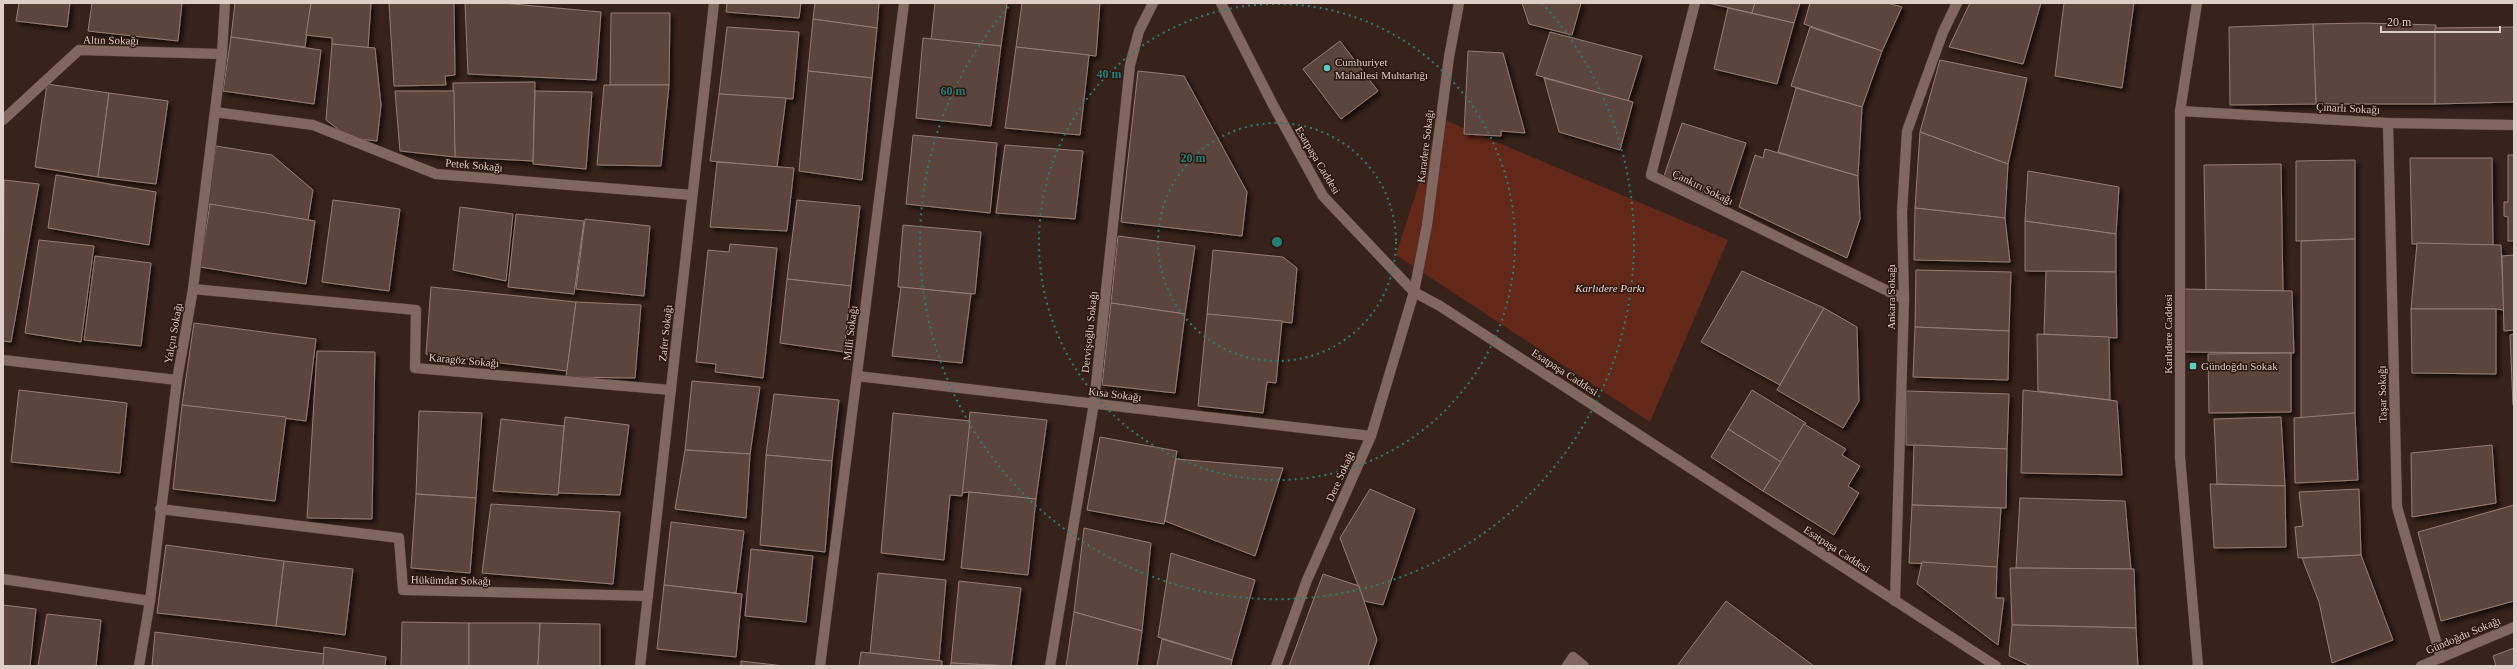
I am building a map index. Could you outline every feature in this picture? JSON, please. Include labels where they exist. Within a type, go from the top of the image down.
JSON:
[{"type":"street","name":"Yalçın Sokağı","points":[[139,666],[150,601],[160,509],[177,380],[193,289],[222,54],[225,3]]},
{"type":"street","name":"Zafer Sokağı","points":[[640,666],[714,3]]},
{"type":"street","name":"Milli Sokağı","points":[[820,666],[904,3]]},
{"type":"street","name":"Dervişoğlu Sokağı","points":[[1050,666],[1094,403],[1130,65],[1139,31],[1152,3]]},
{"type":"street","name":"Esatpaşa Caddesi","points":[[1221,3],[1273,105],[1323,196],[1414,292],[1447,310],[1996,666]]},
{"type":"street","name":"Karadere Sokağı","points":[[1414,292],[1427,225],[1449,57],[1458,3]]},
{"type":"street","name":"Çankırı Sokağı","points":[[1695,3],[1651,175],[1904,299]]},
{"type":"street","name":"Ankara Sokağı","points":[[1895,601],[1904,299],[1902,212],[1908,131],[1943,32],[1957,3]]},
{"type":"street","name":"Karlıdere Caddesi","points":[[2197,3],[2180,111],[2180,457],[2198,666]]},
{"type":"street","name":"Altın Sokağı","points":[[3,120],[79,50],[222,54]]},
{"type":"street","name":"Çınarlı Sokağı","points":[[2180,111],[2388,123],[2514,124]]},
{"type":"street","name":"Petek Sokağı","points":[[215,112],[313,125],[436,174],[692,195]]},
{"type":"street","name":"Taşar Sokağı","points":[[2388,123],[2397,507],[2441,658]]},
{"type":"street","name":"Karagöz Sokağı","points":[[193,289],[416,310],[414,368],[671,390]]},
{"type":"street","name":"Dere Sokağı","points":[[1276,666],[1307,580],[1371,436],[1414,292]]},
{"type":"street","points":[[3,360],[177,380]]},
{"type":"street","name":"Kısa Sokağı","points":[[857,376],[1371,436]]},
{"type":"street","name":"Hükümdar Sokağı","points":[[160,509],[399,538],[403,590],[648,596]]},
{"type":"street","points":[[3,579],[150,601]]},
{"type":"street","name":"Gündoğdu Sokağı","points":[[2421,666],[2514,627]]},
{"type":"street","points":[[1566,666],[1573,657],[1584,666]]},
{"type":"green space","name":"Karlıdere Parkı","points":[[1440,118],[1728,240],[1650,422],[1396,255]]},
{"type":"building","points":[[19,3],[70,3],[67,27],[16,21]]},
{"type":"building","points":[[92,3],[182,3],[178,41],[88,31]]},
{"type":"building","points":[[235,3],[311,3],[305,47],[231,37]]},
{"type":"building","points":[[311,3],[371,3],[368,48],[332,44],[332,38],[306,35]]},
{"type":"building","points":[[389,3],[454,3],[455,75],[445,76],[446,85],[394,86]]},
{"type":"building","points":[[465,3],[502,3],[601,12],[596,80],[468,74]]},
{"type":"building","points":[[727,3],[801,3],[799,18],[726,12]]},
{"type":"building","points":[[815,3],[879,3],[877,28],[813,19]]},
{"type":"building","points":[[935,3],[1007,3],[1001,46],[931,40]]},
{"type":"building","points":[[1022,3],[1100,3],[1096,56],[1016,47]]},
{"type":"building","points":[[1522,3],[1581,3],[1572,35],[1529,24]]},
{"type":"building","points":[[1708,3],[1755,3],[1752,13]]},
{"type":"building","points":[[1755,3],[1800,3],[1794,23],[1752,13]]},
{"type":"building","points":[[1810,3],[1887,3],[1902,7],[1882,51],[1804,24]]},
{"type":"building","points":[[1970,3],[2041,3],[2023,64],[1949,47]]},
{"type":"building","points":[[2064,3],[2134,3],[2122,88],[2055,76]]},
{"type":"building","points":[[1728,8],[1794,23],[1777,84],[1714,69]]},
{"type":"building","points":[[611,13],[670,13],[669,85],[610,85]]},
{"type":"building","points":[[813,19],[877,28],[872,78],[808,71]]},
{"type":"building","points":[[2363,23],[2436,25],[2435,104],[2316,104],[2313,24]]},
{"type":"building","points":[[2313,24],[2316,104],[2230,105],[2229,27]]},
{"type":"building","points":[[727,27],[799,32],[793,99],[719,94]]},
{"type":"building","points":[[1810,27],[1882,51],[1862,107],[1791,86]]},
{"type":"building","points":[[2514,27],[2514,102],[2435,104],[2435,28]]},
{"type":"building","points":[[1550,32],[1642,56],[1628,101],[1536,75]]},
{"type":"building","points":[[231,37],[321,50],[314,104],[223,91]]},
{"type":"building","points":[[923,38],[1001,46],[991,126],[916,118]]},
{"type":"building","points":[[1340,41],[1378,91],[1341,119],[1303,69]]},
{"type":"building","points":[[332,44],[375,48],[381,105],[377,141],[350,138],[326,120]]},
{"type":"building","points":[[1016,47],[1089,55],[1080,135],[1005,128]]},
{"type":"building","points":[[1468,51],[1503,53],[1525,133],[1501,131],[1501,136],[1464,134]]},
{"type":"building","points":[[1940,60],[2027,78],[2008,164],[1920,132]]},
{"type":"building","points":[[808,71],[872,78],[862,180],[799,171]]},
{"type":"building","points":[[1138,71],[1184,76],[1247,192],[1242,236],[1121,222]]},
{"type":"building","points":[[1544,78],[1633,102],[1620,150],[1559,132]]},
{"type":"building","points":[[535,82],[533,161],[455,157],[453,83]]},
{"type":"building","points":[[47,84],[109,93],[98,177],[35,167]]},
{"type":"building","points":[[604,85],[669,85],[661,166],[597,165]]},
{"type":"building","points":[[1796,88],[1862,107],[1858,176],[1778,152]]},
{"type":"building","points":[[395,91],[454,91],[455,157],[400,151]]},
{"type":"building","points":[[535,91],[592,92],[586,169],[533,164]]},
{"type":"building","points":[[109,93],[168,101],[156,184],[98,177]]},
{"type":"building","points":[[719,94],[786,98],[777,167],[710,161]]},
{"type":"building","points":[[1682,123],[1746,143],[1726,204],[1663,179]]},
{"type":"building","points":[[1920,132],[2008,164],[2005,218],[1915,208]]},
{"type":"building","points":[[913,135],[997,143],[990,213],[906,204]]},
{"type":"building","points":[[1005,145],[1083,151],[1075,219],[996,213]]},
{"type":"building","points":[[216,146],[272,155],[313,190],[308,220],[207,204]]},
{"type":"building","points":[[1765,149],[1858,176],[1860,219],[1847,258],[1739,207],[1755,155],[1763,158]]},
{"type":"building","points":[[2508,155],[2514,155],[2514,241],[2508,241],[2508,217],[2504,216],[2504,202],[2508,202]]},
{"type":"building","points":[[2410,158],[2492,158],[2493,245],[2412,244]]},
{"type":"building","points":[[2355,160],[2355,239],[2296,241],[2296,161]]},
{"type":"building","points":[[717,162],[794,168],[787,231],[710,227]]},
{"type":"building","points":[[2281,164],[2283,291],[2206,291],[2204,165]]},
{"type":"building","points":[[2028,171],[2119,187],[2116,234],[2025,221]]},
{"type":"building","points":[[56,175],[156,192],[149,245],[48,228]]},
{"type":"building","points":[[4,180],[39,184],[11,342],[3,341]]},
{"type":"building","points":[[333,200],[400,209],[389,291],[322,282]]},
{"type":"building","points":[[797,200],[860,206],[851,286],[787,279]]},
{"type":"building","points":[[210,204],[315,221],[306,284],[200,267]]},
{"type":"building","points":[[460,207],[513,214],[506,281],[453,270]]},
{"type":"building","points":[[1915,208],[2005,218],[2010,262],[1914,260]]},
{"type":"building","points":[[516,214],[584,221],[574,294],[508,287]]},
{"type":"building","points":[[585,219],[650,226],[644,296],[576,289]]},
{"type":"building","points":[[2025,221],[2116,234],[2116,272],[2025,271]]},
{"type":"building","points":[[903,225],[981,232],[975,294],[898,287]]},
{"type":"building","points":[[1118,236],[1195,246],[1185,314],[1111,303]]},
{"type":"building","points":[[2355,239],[2355,413],[2301,419],[2301,241]]},
{"type":"building","points":[[39,240],[94,246],[81,342],[25,333]]},
{"type":"building","points":[[2417,243],[2501,245],[2504,310],[2411,309]]},
{"type":"building","points":[[730,244],[777,248],[763,378],[715,372],[716,364],[696,362],[708,250],[729,252]]},
{"type":"building","points":[[1213,250],[1283,257],[1297,268],[1292,323],[1207,314]]},
{"type":"building","points":[[2514,255],[2514,330],[2504,331],[2502,256]]},
{"type":"building","points":[[95,256],[151,263],[141,346],[84,340]]},
{"type":"building","points":[[1916,270],[2011,272],[2009,331],[1915,327]]},
{"type":"building","points":[[1742,271],[1824,308],[1780,385],[1701,342]]},
{"type":"building","points":[[2046,271],[2116,272],[2117,338],[2044,334]]},
{"type":"building","points":[[787,279],[851,286],[844,352],[780,343]]},
{"type":"building","points":[[431,287],[576,302],[567,371],[426,354]]},
{"type":"building","points":[[901,287],[971,294],[962,363],[892,356]]},
{"type":"building","points":[[2182,289],[2292,291],[2294,353],[2182,352]]},
{"type":"building","points":[[576,302],[641,305],[635,378],[566,377]]},
{"type":"building","points":[[1111,303],[1185,314],[1175,393],[1102,385]]},
{"type":"building","points":[[1824,308],[1857,327],[1859,401],[1843,428],[1777,390]]},
{"type":"building","points":[[2411,309],[2496,309],[2496,374],[2412,373]]},
{"type":"building","points":[[1207,314],[1282,321],[1276,383],[1267,382],[1263,413],[1198,406]]},
{"type":"building","points":[[194,323],[316,339],[306,421],[182,405]]},
{"type":"building","points":[[1915,327],[2009,331],[2008,380],[1913,377]]},
{"type":"building","points":[[2037,334],[2109,337],[2110,400],[2038,391]]},
{"type":"building","points":[[2514,334],[2514,405],[2513,405],[2510,335]]},
{"type":"building","points":[[317,351],[375,352],[372,519],[307,518]]},
{"type":"building","points":[[2291,353],[2291,412],[2209,413],[2208,354]]},
{"type":"building","points":[[692,381],[760,387],[750,454],[685,450]]},
{"type":"building","points":[[19,390],[127,403],[120,473],[11,462]]},
{"type":"building","points":[[1752,390],[1806,423],[1781,462],[1728,429]]},
{"type":"building","points":[[2023,390],[2117,401],[2122,475],[2021,473]]},
{"type":"building","points":[[1906,391],[2009,394],[2007,449],[1906,445]]},
{"type":"building","points":[[774,394],[839,400],[832,461],[766,455]]},
{"type":"building","points":[[182,405],[286,417],[275,501],[173,489]]},
{"type":"building","points":[[419,411],[482,413],[476,498],[416,494]]},
{"type":"building","points":[[970,412],[1047,420],[1036,499],[969,492],[962,493]]},
{"type":"building","points":[[893,413],[970,421],[962,496],[950,495],[944,560],[881,553]]},
{"type":"building","points":[[2355,413],[2358,480],[2295,483],[2294,418]]},
{"type":"building","points":[[565,417],[629,425],[620,495],[558,493]]},
{"type":"building","points":[[2281,417],[2285,486],[2217,484],[2214,419]]},
{"type":"building","points":[[501,419],[564,426],[558,495],[493,491]]},
{"type":"building","points":[[1804,424],[1846,449],[1842,455],[1860,466],[1848,486],[1859,493],[1834,535],[1763,491]]},
{"type":"building","points":[[1728,429],[1781,462],[1763,491],[1711,457]]},
{"type":"building","points":[[1100,437],[1177,451],[1164,524],[1087,510]]},
{"type":"building","points":[[1914,445],[2007,449],[2006,508],[1912,505]]},
{"type":"building","points":[[2492,445],[2496,503],[2412,517],[2411,453]]},
{"type":"building","points":[[685,450],[750,454],[746,518],[675,509]]},
{"type":"building","points":[[766,455],[832,461],[825,552],[760,545]]},
{"type":"building","points":[[1176,459],[1283,468],[1255,556],[1165,521]]},
{"type":"building","points":[[2210,484],[2285,486],[2286,547],[2214,548]]},
{"type":"building","points":[[1370,489],[1415,509],[1383,605],[1364,601],[1340,538]]},
{"type":"building","points":[[2359,489],[2361,555],[2298,558],[2295,527],[2303,526],[2299,492]]},
{"type":"building","points":[[969,492],[1036,499],[1028,575],[961,568]]},
{"type":"building","points":[[416,494],[476,498],[470,573],[411,568]]},
{"type":"building","points":[[2020,498],[2125,501],[2131,569],[2016,568]]},
{"type":"building","points":[[491,504],[620,512],[613,584],[482,573]]},
{"type":"building","points":[[1912,505],[2001,508],[1997,567],[1909,563]]},
{"type":"building","points":[[2514,505],[2514,601],[2441,621],[2418,532]]},
{"type":"building","points":[[671,522],[744,531],[736,593],[664,585]]},
{"type":"building","points":[[1084,528],[1151,543],[1142,631],[1074,612]]},
{"type":"building","points":[[166,545],[284,561],[276,626],[157,613]]},
{"type":"building","points":[[751,549],[813,556],[806,622],[745,616]]},
{"type":"building","points":[[1171,553],[1255,580],[1232,660],[1158,637]]},
{"type":"building","points":[[2361,555],[2393,640],[2332,663],[2319,602],[2302,558]]},
{"type":"building","points":[[284,561],[353,569],[345,635],[276,626]]},
{"type":"building","points":[[1922,562],[1997,567],[1996,598],[2004,598],[1998,645],[1917,584]]},
{"type":"building","points":[[2010,568],[2134,569],[2136,628],[2012,625]]},
{"type":"building","points":[[878,573],[946,580],[939,661],[870,653]]},
{"type":"building","points":[[1323,574],[1359,586],[1377,640],[1368,666],[1289,666]]},
{"type":"building","points":[[959,581],[1021,588],[1011,666],[951,663]]},
{"type":"building","points":[[664,585],[742,594],[736,657],[657,649]]},
{"type":"building","points":[[1726,601],[1814,666],[1677,666]]},
{"type":"building","points":[[3,605],[36,609],[30,666],[3,666]]},
{"type":"building","points":[[1074,612],[1142,631],[1137,666],[1066,666]]},
{"type":"building","points":[[47,614],[101,620],[96,666],[38,666]]},
{"type":"building","points":[[402,622],[469,623],[469,666],[401,666]]},
{"type":"building","points":[[469,623],[540,623],[538,666],[469,666]]},
{"type":"building","points":[[540,623],[600,624],[600,666],[538,666]]},
{"type":"building","points":[[2012,625],[2136,628],[2138,666],[2031,666],[2009,656]]},
{"type":"building","points":[[155,632],[325,654],[323,666],[152,666]]},
{"type":"building","points":[[1162,639],[1232,660],[1231,666],[1157,666]]},
{"type":"building","points":[[324,647],[386,657],[385,666],[323,666]]},
{"type":"building","points":[[2514,648],[2514,666],[2496,666],[2493,656]]},
{"type":"building","points":[[861,652],[942,661],[942,666],[859,666]]},
{"type":"building","points":[[741,661],[784,666],[741,666]]},
{"type":"building","points":[[951,663],[1010,666],[950,666]]},
{"type":"place","name":"Cumhuriyet Mahallesi Muhtarlığı","points":[[1327,68]]},
{"type":"place","name":"Gündoğdu Sokak","points":[[2193,366]]}]
